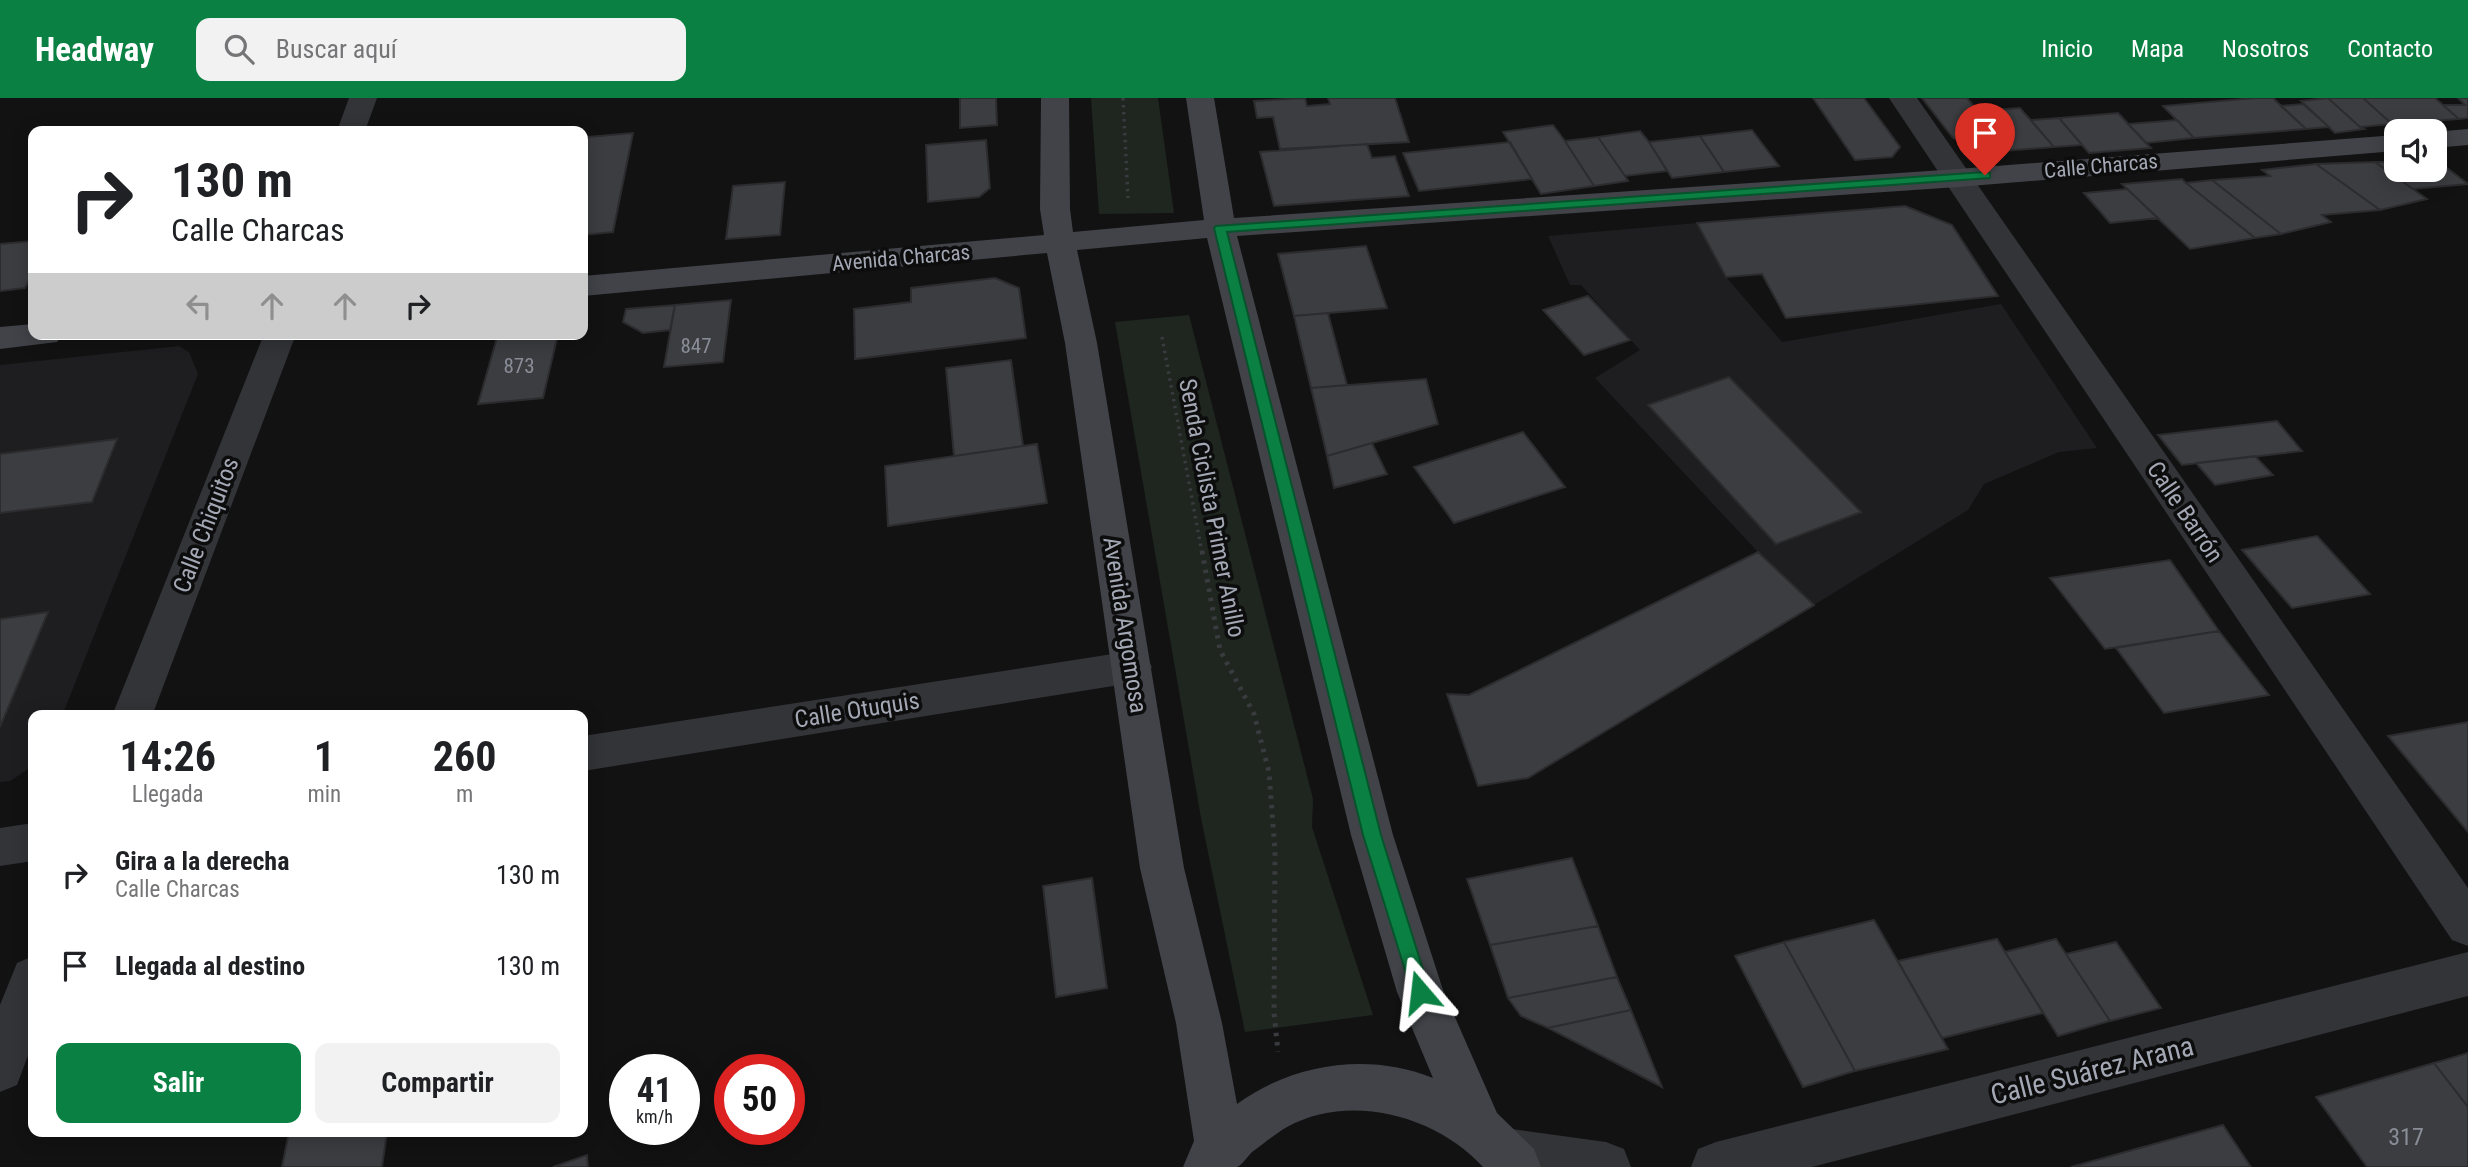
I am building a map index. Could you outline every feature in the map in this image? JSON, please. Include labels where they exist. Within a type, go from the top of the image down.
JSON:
[{"type":"main road","name":"Avenida Argomosa","points":[[1055,98],[1058,227],[1081,343],[1162,868],[1199,1023],[1213,1158]]},
{"type":"main road","points":[[1200,98],[1220,228],[1372,835],[1420,992],[1500,1149]]},
{"type":"main road","points":[[2447,139],[2468,137]]},
{"type":"main road","name":"Calle Charcas","points":[[1220,228],[1958,178],[2384,144]]},
{"type":"main road","name":"Avenida Charcas","points":[[588,286],[989,251],[1058,227],[1220,228]]},
{"type":"main road","points":[[0,338],[28,336]]},
{"type":"main road","points":[[1213,1158],[1250,1121],[1282,1102],[1322,1089],[1362,1086],[1403,1090],[1443,1105],[1500,1149]]},
{"type":"street","points":[[353,126],[363,98]]},
{"type":"street","name":"Calle Barrón","points":[[1903,98],[2468,925]]},
{"type":"street","name":"Calle Chiquitos","points":[[134,710],[278,340]]},
{"type":"street","name":"Calle Otuquis","points":[[588,753],[1132,667]]},
{"type":"street","points":[[0,847],[28,843]]},
{"type":"street","name":"Calle Suárez Arana","points":[[1716,1167],[2468,974]]},
{"type":"street","points":[[0,1068],[28,992]]},
{"type":"street","points":[[1500,1149],[1606,1167]]},
{"type":"path","points":[[1122,98],[1129,207]]},
{"type":"path","name":"Senda Ciclista Primer Anillo","points":[[1162,337],[1220,650],[1254,714],[1269,772],[1275,851],[1274,1013]]},
{"type":"shaded area","points":[[1091,98],[1158,98],[1174,213],[1099,214]]},
{"type":"shaded area","points":[[1697,223],[1726,277],[1782,342],[2001,304],[2097,448],[2059,452],[1984,484],[1968,510],[1814,605],[1758,552],[1595,378],[1640,350],[1581,285],[1570,285],[1548,236]]},
{"type":"shaded area","points":[[1189,315],[1313,799],[1312,827],[1373,1015],[1245,1032],[1201,818],[1115,322]]},
{"type":"shaded area","points":[[179,346],[189,352],[198,374],[64,710],[28,710],[28,769],[10,781],[0,782],[0,365]]},
{"type":"building","points":[[960,98],[996,98],[997,125],[960,128]]},
{"type":"building","points":[[1305,98],[1307,106],[1330,104],[1328,98],[1395,98],[1409,142],[1280,149],[1273,117],[1257,118],[1254,101]]},
{"type":"building","points":[[1813,98],[1864,98],[1900,147],[1892,157],[1855,160]]},
{"type":"building","points":[[1922,98],[1967,98],[1978,111],[2020,108],[2054,147],[1990,152],[1953,138]]},
{"type":"building","points":[[2273,98],[2306,129],[2194,138],[2163,106]]},
{"type":"building","points":[[2328,98],[2364,129],[2335,133],[2301,101]]},
{"type":"building","points":[[2328,98],[2363,98],[2386,119],[2384,119],[2384,125],[2360,127]]},
{"type":"building","points":[[2363,98],[2435,98],[2459,119],[2447,120],[2386,119]]},
{"type":"building","points":[[2458,98],[2468,98],[2468,118],[2459,119],[2443,105],[2465,105]]},
{"type":"building","points":[[2303,104],[2329,127],[2306,129],[2281,106]]},
{"type":"building","points":[[2118,113],[2151,148],[2089,153],[2059,118]]},
{"type":"building","points":[[2059,118],[2082,145],[2054,147],[2031,120]]},
{"type":"building","points":[[2177,120],[2194,138],[2146,143],[2128,124]]},
{"type":"building","points":[[1553,125],[1594,186],[1541,194],[1503,132]]},
{"type":"building","points":[[1752,130],[1779,166],[1724,172],[1700,136]]},
{"type":"building","points":[[1640,131],[1667,171],[1625,176],[1598,137]]},
{"type":"building","points":[[633,133],[613,232],[588,234],[588,137]]},
{"type":"building","points":[[1700,136],[1724,172],[1672,178],[1649,142]]},
{"type":"building","points":[[1598,137],[1628,181],[1594,186],[1565,141]]},
{"type":"building","points":[[986,140],[990,188],[979,197],[928,202],[926,145]]},
{"type":"building","points":[[1510,142],[1532,179],[1419,191],[1403,153]]},
{"type":"building","points":[[1367,144],[1372,158],[1395,156],[1409,196],[1274,206],[1260,152]]},
{"type":"building","points":[[2375,162],[2384,168],[2384,182],[2403,182],[2427,199],[2380,210],[2316,164]]},
{"type":"building","points":[[2316,164],[2380,210],[2322,215],[2331,222],[2281,234],[2212,180],[2270,176],[2262,170]]},
{"type":"building","points":[[2447,168],[2468,184],[2413,189],[2403,182],[2447,182]]},
{"type":"building","points":[[2182,179],[2255,238],[2190,249],[2122,184]]},
{"type":"building","points":[[2212,180],[2281,234],[2255,238],[2186,183]]},
{"type":"building","points":[[785,182],[780,235],[726,239],[733,186]]},
{"type":"building","points":[[2127,189],[2158,218],[2110,223],[2084,193]]},
{"type":"building","points":[[1905,206],[1952,225],[1998,296],[1786,318],[1762,274],[1726,277],[1697,223]]},
{"type":"building","points":[[28,241],[28,282],[25,288],[0,291],[0,244]]},
{"type":"building","points":[[1366,246],[1387,308],[1294,316],[1278,254]]},
{"type":"building","points":[[995,278],[1019,288],[1026,338],[855,359],[854,309],[911,302],[911,288]]},
{"type":"building","points":[[1588,296],[1630,340],[1584,355],[1543,310]]},
{"type":"building","points":[[731,300],[723,362],[664,367],[675,305]]},
{"type":"building","points":[[675,305],[670,330],[643,333],[623,322],[626,309]]},
{"type":"building","points":[[1328,313],[1347,385],[1311,388],[1294,316]]},
{"type":"building","points":[[496,340],[557,340],[543,398],[478,404]]},
{"type":"building","points":[[1011,360],[1023,446],[954,456],[946,368]]},
{"type":"building","points":[[1729,377],[1861,512],[1776,544],[1648,405]]},
{"type":"building","points":[[1426,379],[1438,424],[1327,456],[1311,388]]},
{"type":"building","points":[[2277,421],[2302,451],[2182,465],[2158,435]]},
{"type":"building","points":[[1523,432],[1565,487],[1454,523],[1414,467]]},
{"type":"building","points":[[117,439],[92,502],[0,513],[0,454]]},
{"type":"building","points":[[1372,443],[1387,474],[1334,488],[1327,456]]},
{"type":"building","points":[[1037,444],[1047,503],[888,526],[885,466]]},
{"type":"building","points":[[2255,456],[2273,475],[2215,485],[2196,463]]},
{"type":"building","points":[[2317,536],[2370,594],[2292,608],[2242,550]]},
{"type":"building","points":[[1758,552],[1814,605],[1528,778],[1478,786],[1447,694],[1469,695]]},
{"type":"building","points":[[2170,560],[2219,631],[2105,649],[2050,578]]},
{"type":"building","points":[[48,612],[0,727],[0,619]]},
{"type":"building","points":[[2219,631],[2269,695],[2164,713],[2116,648]]},
{"type":"building","points":[[2468,722],[2468,832],[2388,736]]},
{"type":"building","points":[[1572,858],[1598,926],[1490,945],[1467,879]]},
{"type":"building","points":[[1092,878],[1107,988],[1056,997],[1043,886]]},
{"type":"building","points":[[1874,920],[1948,1049],[1855,1071],[1784,942]]},
{"type":"building","points":[[1598,926],[1617,977],[1508,998],[1490,945]]},
{"type":"building","points":[[1997,939],[2043,1013],[1942,1038],[1898,961]]},
{"type":"building","points":[[2056,939],[2110,1021],[2058,1036],[2005,952]]},
{"type":"building","points":[[1784,942],[1855,1071],[1803,1087],[1735,956]]},
{"type":"building","points":[[2116,942],[2161,1008],[2110,1021],[2066,954]]},
{"type":"building","points":[[1617,977],[1631,1010],[1548,1028],[1521,1016],[1508,998]]},
{"type":"building","points":[[1631,1010],[1662,1087],[1548,1028]]},
{"type":"building","points":[[2468,1053],[2468,1107],[2434,1063]]},
{"type":"building","points":[[2434,1063],[2468,1107],[2468,1167],[2367,1167],[2316,1097]]},
{"type":"building","points":[[2223,1125],[2251,1167],[2071,1167]]},
{"type":"building","points":[[288,1137],[386,1137],[382,1167],[282,1167]]},
{"type":"building","points":[[587,1155],[588,1167],[553,1167]]},
{"type":"route","points":[[1420,992],[1372,835],[1220,228],[1985,175]]}]
